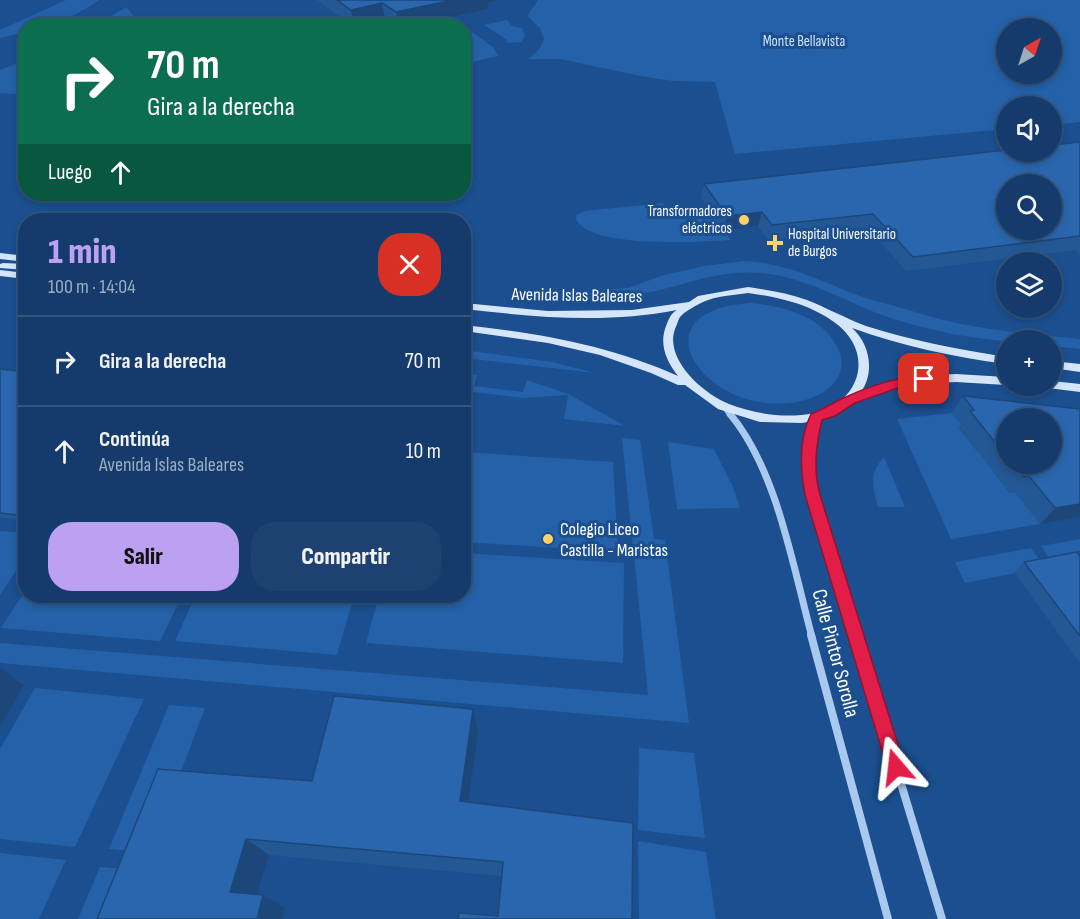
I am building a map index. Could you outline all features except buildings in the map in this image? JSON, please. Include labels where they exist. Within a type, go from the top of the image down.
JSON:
[{"type":"main road","points":[[0,256],[18,258]]},
{"type":"main road","points":[[0,265],[18,266]]},
{"type":"main road","points":[[0,273],[18,275]]},
{"type":"main road","points":[[0,281],[18,282]]},
{"type":"main road","points":[[996,359],[913,344],[878,334],[828,314],[808,303],[786,296],[748,290],[711,295],[689,304],[678,313],[669,327],[666,340],[668,354],[675,369],[689,385],[705,398],[724,408],[761,418],[790,420],[816,417],[850,400],[909,380],[956,378],[996,380]]},
{"type":"main road","name":"Avenida Islas Baleares","points":[[471,306],[592,315],[656,312],[689,304]]},
{"type":"main road","points":[[828,314],[852,335],[864,358],[863,381],[850,400]]},
{"type":"main road","points":[[471,329],[542,337],[612,353],[653,368],[689,385]]},
{"type":"main road","points":[[1062,366],[1080,368]]},
{"type":"main road","points":[[1062,386],[1080,388]]},
{"type":"street","name":"Calle Pintor Sorolla","points":[[724,408],[746,433],[773,494],[888,919]]},
{"type":"street","name":"Calle Pintor Sorolla","points":[[816,417],[809,446],[810,482],[813,495],[942,919]]},
{"type":"green space","points":[[66,0],[99,0],[66,18],[26,18]]},
{"type":"green space","name":"Monte Bellavista","points":[[538,0],[1080,0],[1080,122],[1062,124],[1062,96],[996,96],[996,130],[735,154],[715,82],[673,81],[560,59],[528,59],[539,50],[544,39],[540,28],[527,16]]},
{"type":"green space","points":[[126,7],[135,18],[108,18]]},
{"type":"green space","points":[[507,20],[511,26],[522,28],[525,36],[521,42],[507,43],[507,40],[484,25]]},
{"type":"green space","points":[[18,22],[18,34],[0,38],[0,30]]},
{"type":"green space","points":[[471,31],[494,48],[498,56],[471,62]]},
{"type":"green space","points":[[18,63],[18,94],[0,93],[0,70]]},
{"type":"green space","points":[[663,203],[673,219],[713,214],[731,240],[647,242],[623,239],[585,229],[576,219],[577,215],[585,211]]},
{"type":"green space","points":[[744,261],[783,267],[865,298],[946,320],[996,330],[996,340],[957,335],[897,320],[804,282],[758,273],[725,274],[629,296],[576,296],[505,291],[565,292],[628,288],[664,275],[704,266]]},
{"type":"green space","points":[[751,303],[777,307],[802,315],[814,322],[833,339],[839,351],[841,367],[840,374],[827,390],[801,401],[768,403],[737,396],[712,381],[695,363],[688,343],[694,325],[714,310]]},
{"type":"green space","points":[[1062,337],[1080,339],[1080,349],[1062,347]]},
{"type":"green space","points":[[471,351],[552,362],[595,373],[471,359]]},
{"type":"green space","points":[[471,374],[477,375],[474,386],[523,392],[527,380],[568,394],[625,426],[564,419],[568,395],[524,398],[471,392]]},
{"type":"green space","points":[[952,413],[963,427],[959,428],[977,451],[982,450],[992,470],[1010,493],[1015,492],[1040,524],[951,539],[897,419]]},
{"type":"green space","points":[[622,438],[640,440],[654,539],[665,540],[689,723],[0,663],[0,643],[648,695]]},
{"type":"green space","points":[[668,442],[714,449],[733,487],[740,508],[677,509]]},
{"type":"green space","points":[[471,452],[613,462],[618,552],[471,542]]},
{"type":"green space","points":[[884,457],[905,507],[878,507],[873,481],[876,469]]},
{"type":"green space","points":[[0,531],[18,532],[18,568],[0,595]]},
{"type":"green space","points":[[1080,539],[1080,551],[1049,558],[1041,546]]},
{"type":"green space","points":[[1031,548],[1045,567],[965,583],[955,562]]},
{"type":"green space","points":[[471,553],[624,563],[623,663],[366,643],[377,603],[471,603]]},
{"type":"green space","points":[[18,602],[179,603],[160,641],[1,628]]},
{"type":"green space","points":[[192,603],[352,603],[337,655],[175,641]]},
{"type":"green space","points":[[35,688],[144,699],[75,847],[0,839],[0,749]]},
{"type":"green space","points":[[169,705],[205,708],[150,853],[109,849]]},
{"type":"green space","points":[[639,748],[694,753],[705,838],[638,830]]},
{"type":"green space","points":[[638,841],[706,852],[716,919],[639,919]]},
{"type":"green space","points":[[0,853],[66,860],[39,919],[0,919]]},
{"type":"green space","points":[[100,867],[141,870],[122,919],[78,919]]},
{"type":"place","name":"Transformadores eléctricos","points":[[744,220]]},
{"type":"place","name":"Hospital Universitario de Burgos","points":[[775,243]]},
{"type":"place","name":"Colegio Liceo Castilla - Maristas","points":[[548,539]]},
{"type":"route","points":[[896,767],[813,495],[808,467],[809,446],[816,417],[850,400],[909,380],[924,379]]}]
